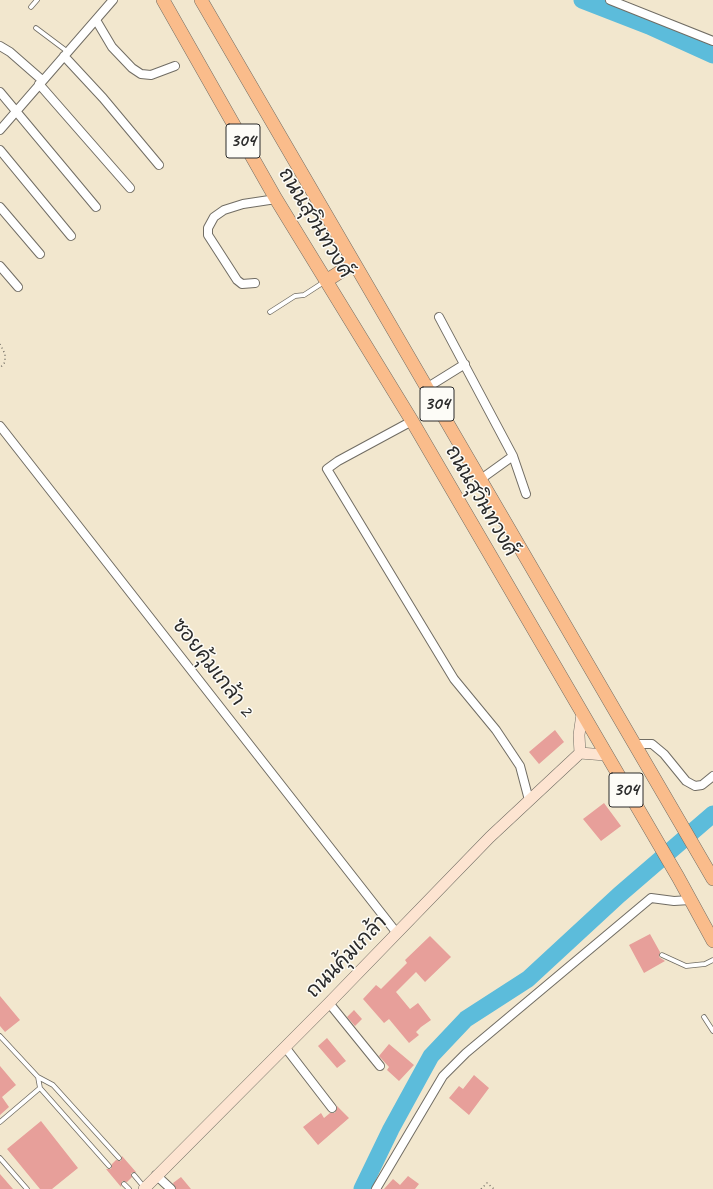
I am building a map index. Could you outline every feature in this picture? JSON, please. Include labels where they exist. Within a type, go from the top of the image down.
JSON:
[{"type":"highway","name":"ถนนสุวินทวงศ์","points":[[163,0],[276,199],[412,421],[605,755],[678,877],[713,941]]},
{"type":"highway","name":"ถนนสุวินทวงศ์","points":[[201,0],[428,387],[633,744],[713,879]]},
{"type":"highway","points":[[326,281],[354,263]]},
{"type":"main road","points":[[582,714],[579,735],[580,754],[605,755]]},
{"type":"main road","name":"ถนนคุ้มเกล้า","points":[[145,1188],[330,1003],[396,932],[490,837],[580,754]]},
{"type":"street","points":[[0,130],[113,0]]},
{"type":"street","points":[[610,0],[713,41]]},
{"type":"street","points":[[96,20],[112,47],[122,59],[141,74],[151,75],[175,66]]},
{"type":"street","points":[[0,46],[10,52],[41,82],[130,188]]},
{"type":"street","points":[[66,54],[158,165]]},
{"type":"street","points":[[0,92],[96,207]]},
{"type":"street","points":[[0,150],[71,236]]},
{"type":"street","points":[[255,283],[242,284],[237,280],[208,235],[208,228],[214,216],[224,210],[243,204],[276,199]]},
{"type":"street","points":[[0,207],[40,254]]},
{"type":"street","points":[[0,266],[18,287]]},
{"type":"street","points":[[438,317],[465,364],[513,456],[526,494]]},
{"type":"street","points":[[428,387],[465,364]]},
{"type":"street","points":[[412,421],[338,461],[327,469],[454,679],[496,730],[520,766],[530,800]]},
{"type":"street","name":"ซอยคุ้มเกล้า 2","points":[[0,426],[396,932]]},
{"type":"street","points":[[481,479],[513,456]]},
{"type":"street","points":[[633,744],[652,744],[664,754],[686,781],[695,786],[702,785],[713,776]]},
{"type":"street","points":[[376,1189],[443,1076],[466,1053],[651,898],[674,901],[690,900]]},
{"type":"street","points":[[330,1003],[380,1066]]},
{"type":"street","points":[[285,1048],[332,1108]]},
{"type":"street","points":[[156,1176],[171,1189]]},
{"type":"lane","points":[[31,7],[37,0]]},
{"type":"lane","points":[[36,28],[66,54]]},
{"type":"lane","points":[[270,312],[295,296],[304,295],[326,281]]},
{"type":"lane","points":[[662,955],[686,966],[705,964],[713,960]]},
{"type":"lane","points":[[704,1017],[713,1031]]},
{"type":"lane","points":[[0,1036],[38,1077],[53,1085],[119,1158]]},
{"type":"lane","points":[[38,1077],[40,1088],[109,1166]]},
{"type":"lane","points":[[0,1122],[40,1088]]},
{"type":"lane","points":[[0,1158],[27,1189]]},
{"type":"lane","points":[[134,1175],[145,1188]]},
{"type":"lane","points":[[124,1184],[129,1189]]},
{"type":"path","points":[[0,344],[5,354],[5,362],[0,368]]},
{"type":"path","points":[[481,1189],[487,1183],[494,1189]]},
{"type":"building","points":[[555,730],[564,742],[539,764],[529,752]]},
{"type":"building","points":[[604,803],[621,826],[601,841],[583,819]]},
{"type":"building","points":[[650,934],[660,952],[659,957],[665,961],[644,973],[629,945]]},
{"type":"building","points":[[430,936],[451,957],[425,982],[416,972],[396,992],[410,1009],[418,1003],[431,1020],[416,1032],[419,1035],[409,1043],[389,1019],[384,1023],[363,999],[376,985],[381,989],[407,963],[405,960]]},
{"type":"building","points":[[0,996],[20,1020],[5,1032],[0,1026]]},
{"type":"building","points":[[354,1010],[362,1019],[355,1026],[347,1017]]},
{"type":"building","points":[[327,1038],[346,1061],[337,1068],[318,1046]]},
{"type":"building","points":[[389,1044],[414,1065],[399,1081],[387,1070],[389,1067],[379,1056]]},
{"type":"building","points":[[0,1066],[16,1085],[2,1097],[9,1107],[0,1115]]},
{"type":"building","points":[[474,1075],[489,1088],[469,1115],[449,1098],[459,1086],[463,1089]]},
{"type":"building","points":[[337,1106],[349,1118],[318,1145],[303,1127],[321,1113],[324,1118],[330,1113],[335,1113]]},
{"type":"building","points":[[41,1121],[78,1168],[52,1189],[40,1189],[7,1149]]},
{"type":"building","points":[[122,1156],[136,1172],[131,1173],[132,1177],[127,1182],[122,1181],[121,1187],[106,1169],[111,1169],[112,1164],[116,1160],[121,1161]]},
{"type":"building","points":[[0,1174],[13,1189],[0,1189]]},
{"type":"building","points":[[408,1176],[419,1184],[415,1189],[384,1189],[393,1179],[400,1185]]},
{"type":"building","points":[[181,1177],[191,1189],[176,1189],[173,1183]]},
{"type":"waterway","points":[[582,0],[649,26],[713,55]]},
{"type":"waterway","points":[[362,1189],[391,1129],[431,1056],[466,1019],[528,979],[619,895],[713,814]]}]
